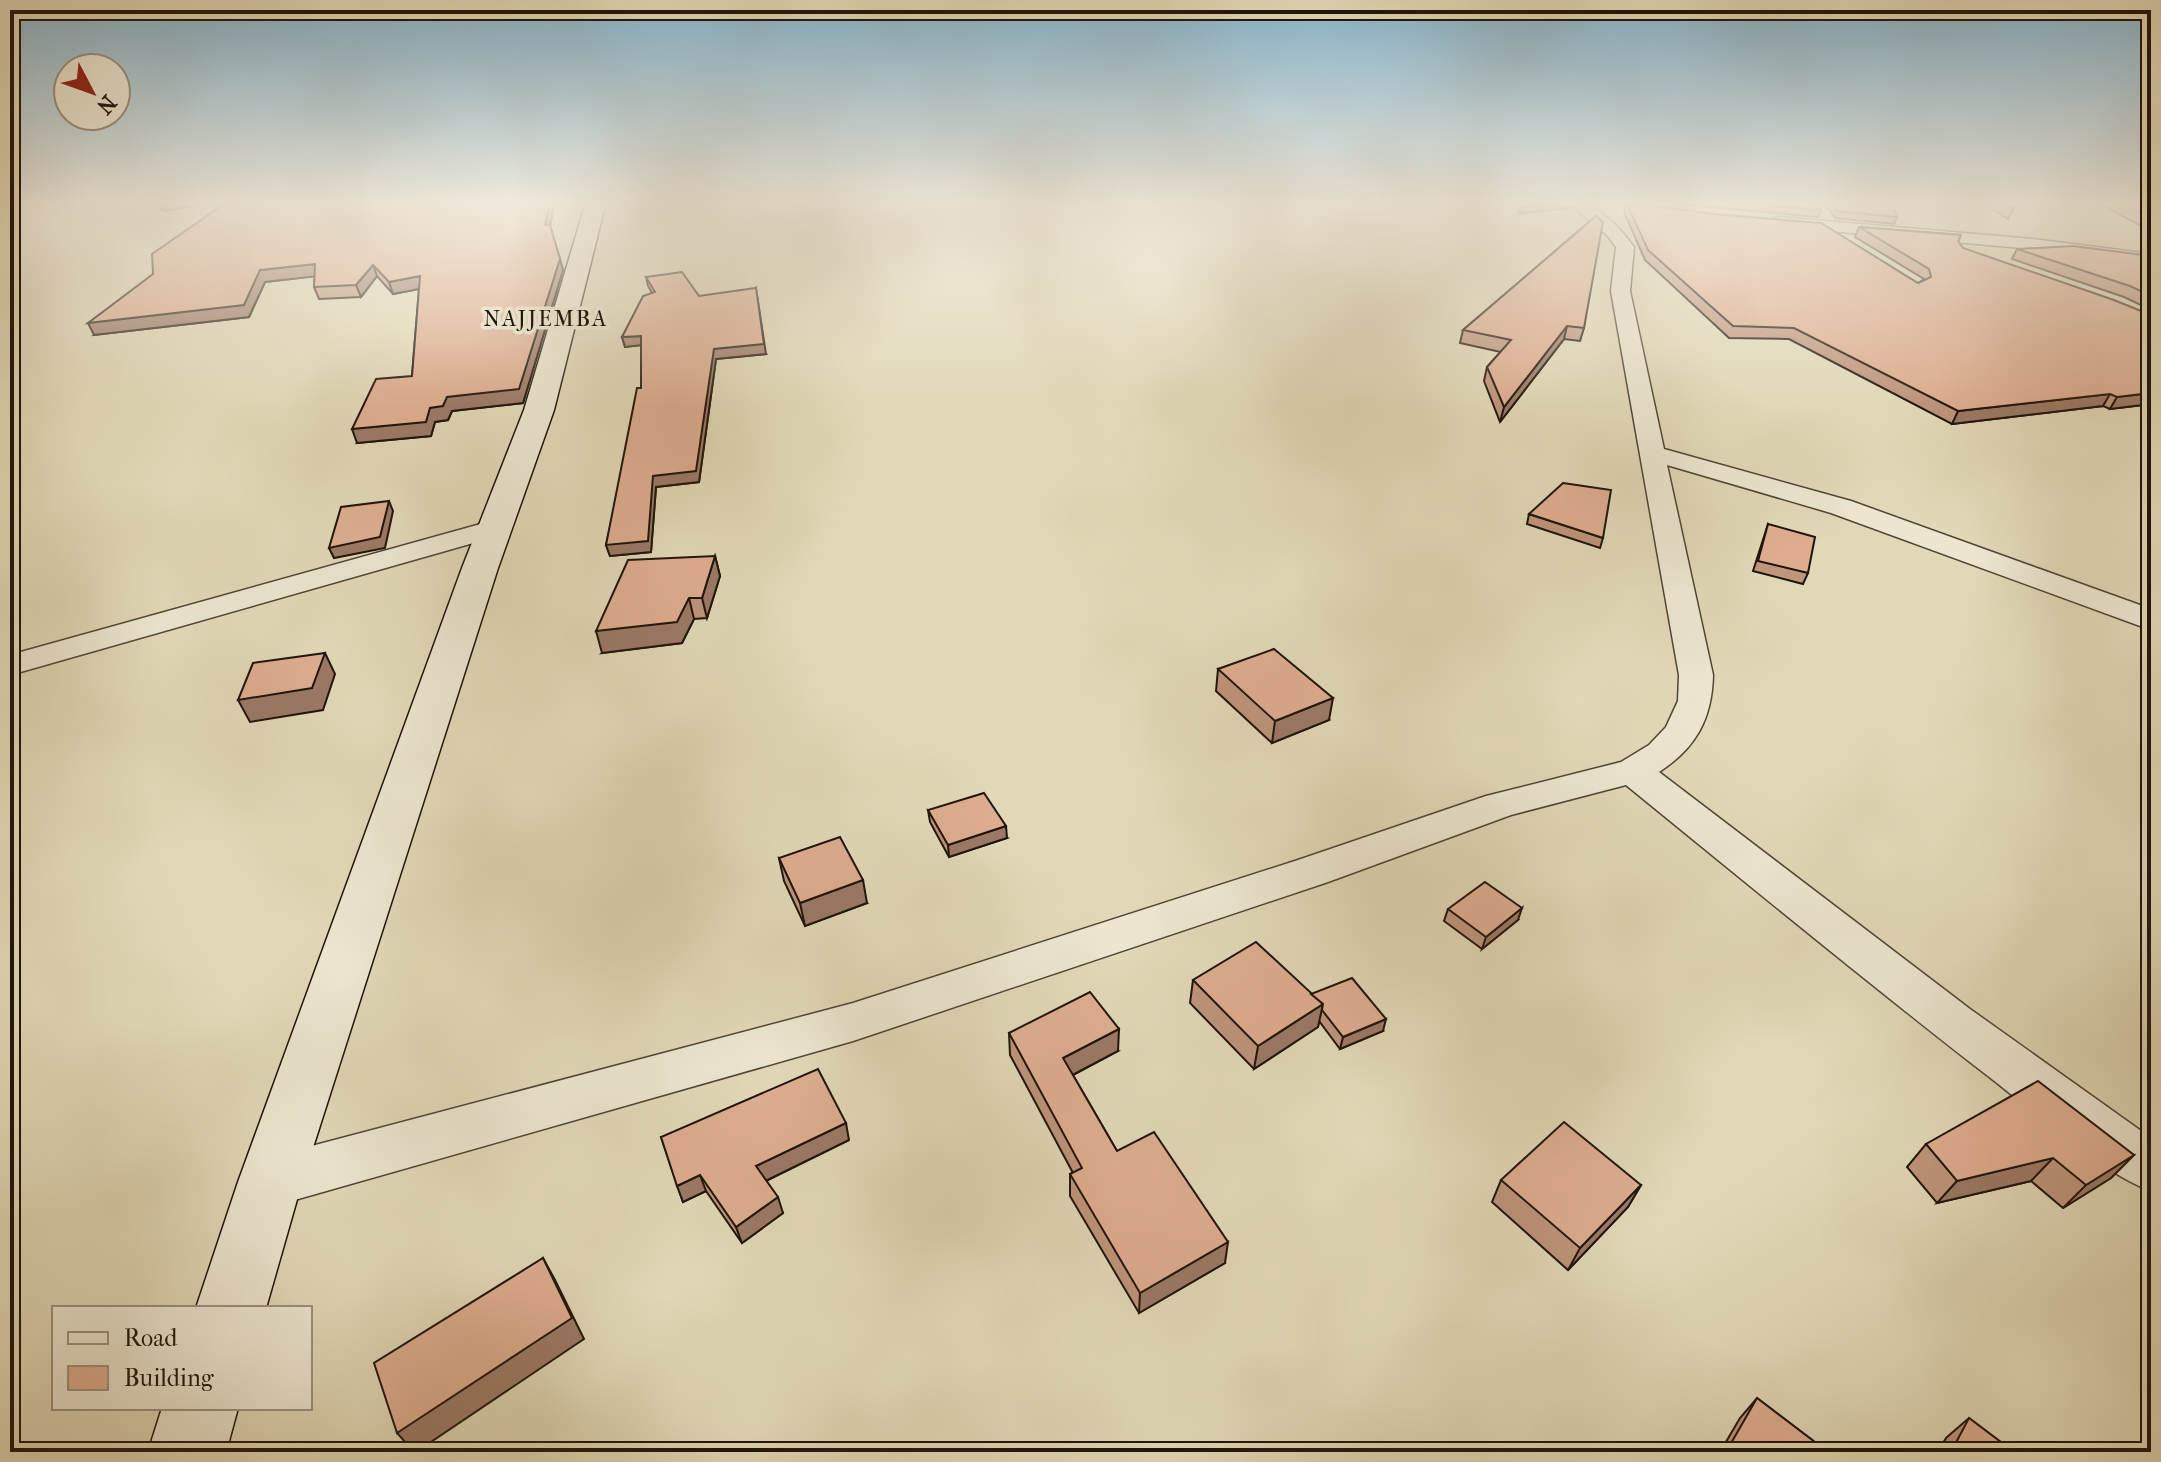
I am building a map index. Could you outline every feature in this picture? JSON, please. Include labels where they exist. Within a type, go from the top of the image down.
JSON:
[{"type":"street","points":[[232,1306],[270,1182],[495,528],[539,410],[577,270]]},
{"type":"street","points":[[270,1182],[853,1022],[1313,871],[1500,805],[1633,771],[1662,753],[1682,732],[1695,701],[1696,675],[1650,453],[1634,343],[1619,289],[1620,270]]},
{"type":"street","points":[[1650,453],[1757,479],[1838,504],[2151,620]]},
{"type":"street","points":[[10,665],[495,528]]},
{"type":"street","points":[[1633,771],[1953,1023],[2151,1167]]},
{"type":"street","points":[[187,1452],[199,1410]]},
{"type":"building","points":[[153,270],[260,270],[244,305],[88,323],[153,274]]},
{"type":"building","points":[[315,270],[369,270],[356,285],[314,287]]},
{"type":"building","points":[[378,270],[556,270],[519,389],[447,397],[443,406],[430,408],[426,422],[352,429],[376,379],[412,376],[420,276],[389,282]]},
{"type":"building","points":[[1533,270],[1594,270],[1584,328],[1567,326],[1504,407],[1487,367],[1511,340],[1463,330]]},
{"type":"building","points":[[1671,270],[1897,270],[1918,283],[1931,277],[1929,270],[2028,270],[2151,315],[2151,393],[2117,397],[2110,394],[1958,411],[1794,328],[1733,326]]},
{"type":"building","points":[[2082,270],[2151,270],[2151,296]]},
{"type":"building","points":[[682,272],[699,296],[756,288],[764,344],[714,349],[696,471],[653,476],[648,541],[606,545],[637,388],[641,388],[641,336],[622,337],[643,296],[655,292],[646,277]]},
{"type":"building","points":[[1563,483],[1611,490],[1603,538],[1529,514]]},
{"type":"building","points":[[389,501],[380,537],[329,548],[341,507]]},
{"type":"building","points":[[1768,524],[1815,537],[1808,573],[1758,561]]},
{"type":"building","points":[[715,556],[702,598],[689,598],[677,622],[596,631],[628,560]]},
{"type":"building","points":[[1274,649],[1333,698],[1275,721],[1218,669]]},
{"type":"building","points":[[325,653],[312,688],[238,700],[253,663]]},
{"type":"building","points":[[984,793],[1006,826],[948,845],[928,810]]},
{"type":"building","points":[[840,837],[863,880],[800,903],[779,858]]},
{"type":"building","points":[[1485,882],[1522,908],[1486,937],[1448,909]]},
{"type":"building","points":[[1256,942],[1323,1004],[1258,1046],[1193,980]]},
{"type":"building","points":[[1352,978],[1386,1019],[1343,1037],[1322,1010],[1323,1004],[1311,994]]},
{"type":"building","points":[[1090,992],[1119,1029],[1063,1058],[1117,1151],[1154,1132],[1228,1242],[1140,1293],[1070,1174],[1082,1168],[1009,1033]]},
{"type":"building","points":[[818,1069],[846,1123],[756,1166],[778,1197],[736,1227],[700,1175],[677,1186],[661,1137]]},
{"type":"building","points":[[2038,1081],[2134,1155],[2086,1185],[2053,1158],[1957,1181],[1926,1144]]},
{"type":"building","points":[[1564,1122],[1641,1185],[1580,1248],[1501,1180]]},
{"type":"building","points":[[543,1258],[572,1318],[397,1433],[374,1363]]},
{"type":"building","points":[[1757,1398],[1828,1452],[1726,1452]]},
{"type":"building","points":[[1969,1418],[2014,1452],[1951,1452]]},
{"type":"district","name":"NAJJEMBA","points":[[546,319]]}]
